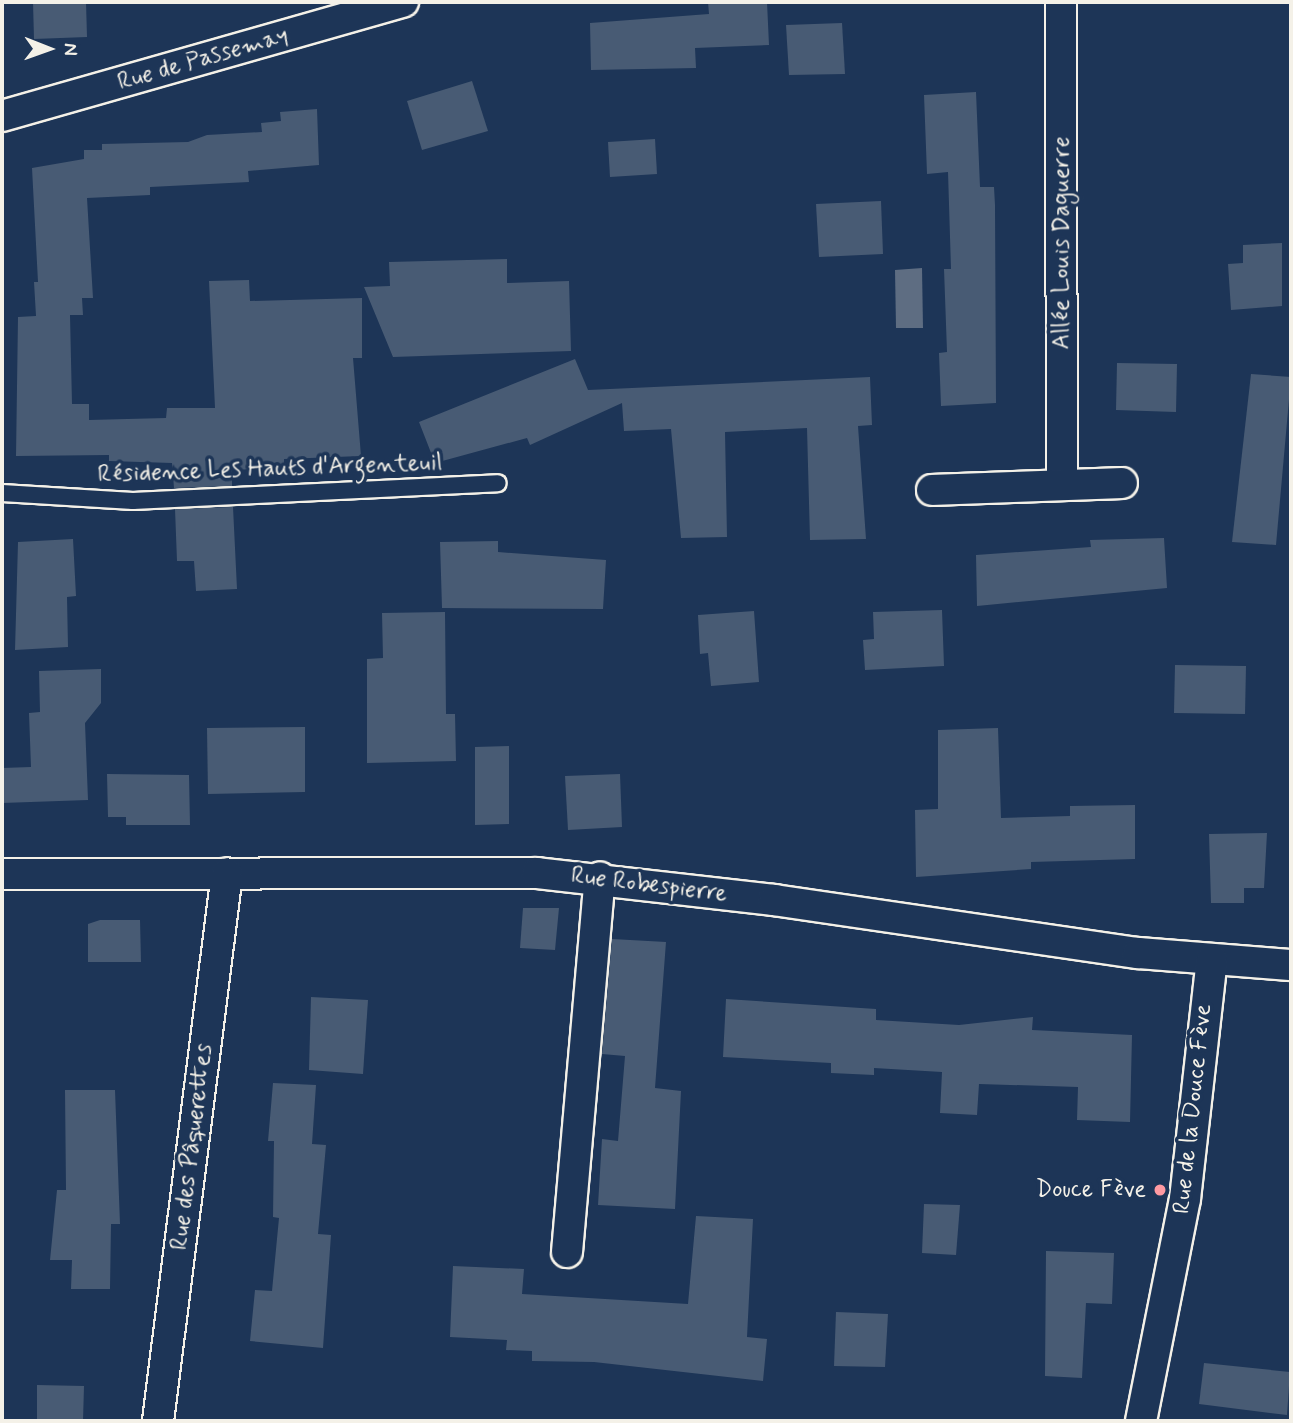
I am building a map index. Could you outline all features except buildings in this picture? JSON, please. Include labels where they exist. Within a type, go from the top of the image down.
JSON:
[{"type":"street","name":"Rue de Passemay","points":[[2,116],[403,2]]},
{"type":"street","name":"Allée Louis Daguerre","points":[[1061,2],[1062,485]]},
{"type":"street","points":[[932,490],[1122,483]]},
{"type":"street","name":"Rue Robespierre","points":[[2,874],[227,873],[600,877],[1212,960],[1291,965]]},
{"type":"street","name":"Rue des Pâquerettes","points":[[158,1421],[227,873]]},
{"type":"street","points":[[567,1252],[600,877]]},
{"type":"street","name":"Rue de la Douce Fève","points":[[1141,1421],[1185,1199],[1212,960]]},
{"type":"lane","name":"Résidence Les Hauts d'Argenteuil","points":[[2,493],[133,501],[498,483]]},
{"type":"water","points":[[922,268],[923,328],[896,328],[895,270]]},
{"type":"place","name":"Douce Fève","points":[[1160,1190]]}]
